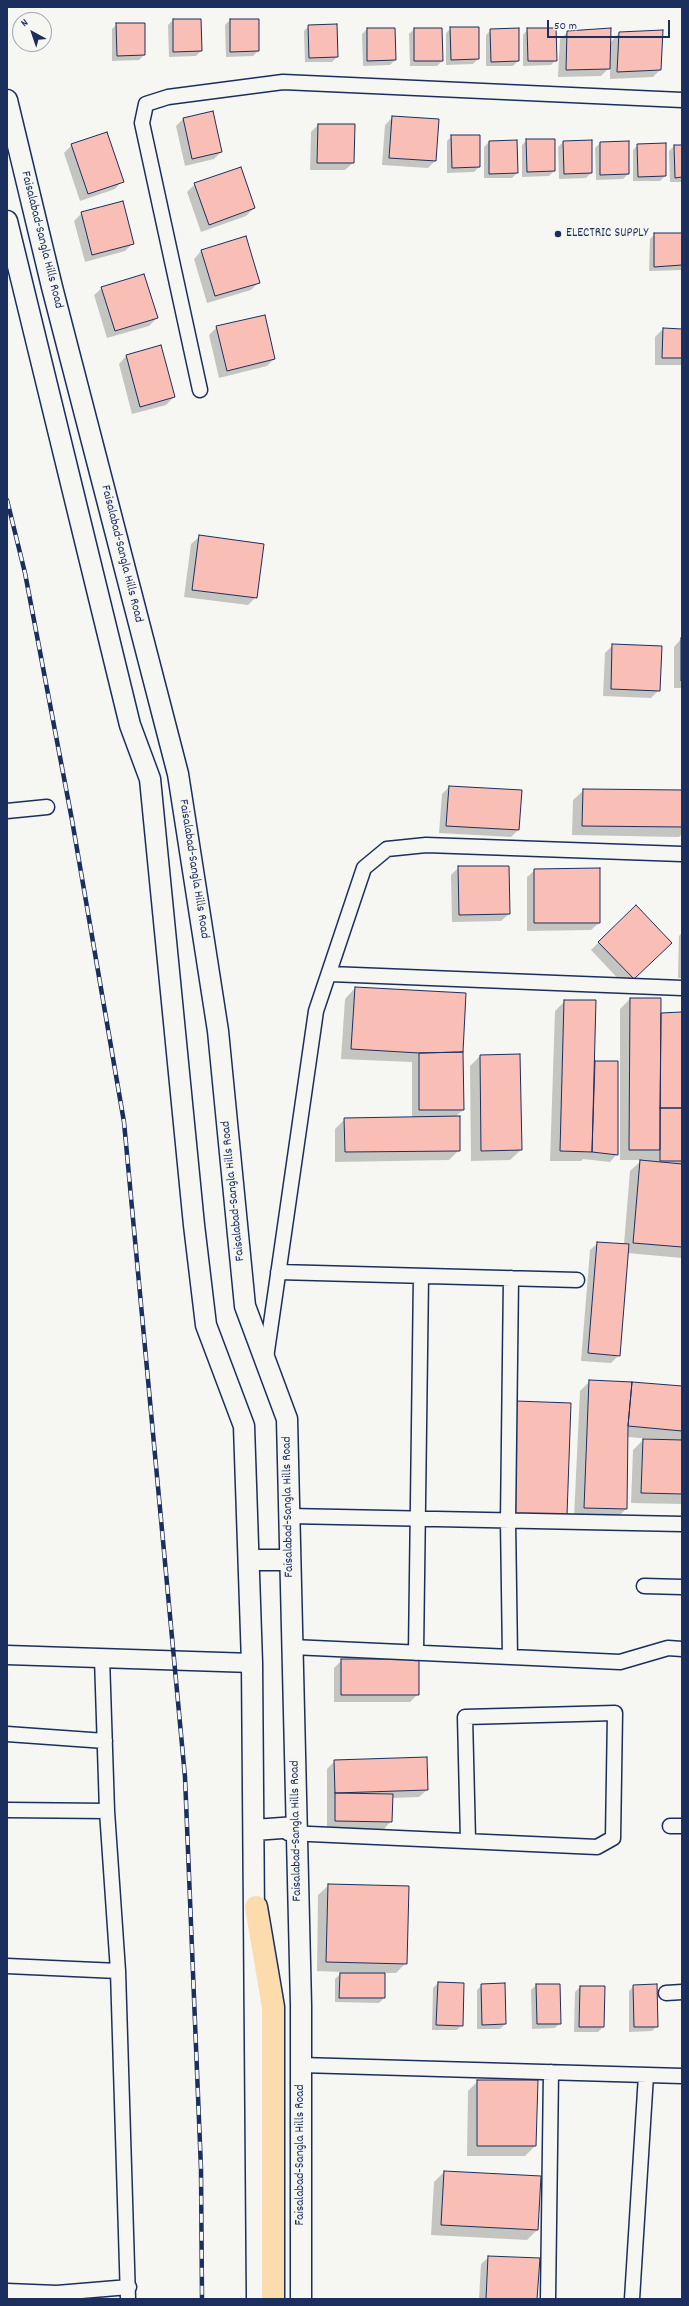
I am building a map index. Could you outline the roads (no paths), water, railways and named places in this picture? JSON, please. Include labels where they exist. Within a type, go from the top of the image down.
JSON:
[{"type":"main road","name":"Faisalabad-Sangla Hills Road","points":[[7,100],[56,302],[178,774],[218,1031],[246,1306],[287,1419],[301,2065],[301,2299]]},
{"type":"main road","points":[[7,221],[130,725],[150,779],[194,1225],[206,1325],[244,1426],[252,1663],[256,1907],[257,2299]]},
{"type":"main road","points":[[249,1560],[290,1560]]},
{"type":"main road","points":[[254,1833],[296,1829]]},
{"type":"main road","points":[[256,1907],[274,2007],[273,2299]]},
{"type":"street","points":[[200,390],[142,123],[146,104],[168,97],[283,82],[682,100]]},
{"type":"street","points":[[7,811],[47,807]]},
{"type":"street","points":[[265,1360],[316,1011],[330,974],[364,868],[387,849],[426,845],[682,854]]},
{"type":"street","points":[[330,974],[682,988]]},
{"type":"street","points":[[278,1272],[577,1280]]},
{"type":"street","points":[[416,1653],[420,1276]]},
{"type":"street","points":[[510,1657],[508,1521],[511,1278]]},
{"type":"street","points":[[289,1516],[682,1524]]},
{"type":"street","points":[[644,1586],[682,1587]]},
{"type":"street","points":[[292,1647],[620,1662],[668,1648],[682,1649]]},
{"type":"street","points":[[7,1655],[252,1663]]},
{"type":"street","points":[[7,2291],[57,2296],[128,2293],[118,1971],[107,1811],[102,1658]]},
{"type":"street","points":[[296,1829],[468,1840],[597,1847],[613,1838],[615,1714],[465,1717],[468,1840]]},
{"type":"street","points":[[7,1734],[105,1741]]},
{"type":"street","points":[[7,1810],[107,1811]]},
{"type":"street","points":[[7,1966],[118,1971]]},
{"type":"street","points":[[666,1993],[682,1992]]},
{"type":"street","points":[[301,2065],[682,2076]]},
{"type":"street","points":[[548,2299],[551,2072]]},
{"type":"street","points":[[632,2299],[646,2075]]},
{"type":"railway","points":[[7,500],[25,573],[72,820],[124,1122],[185,1777],[201,2169],[202,2299]]},
{"type":"place","name":"ELECTRIC SUPPLY","points":[[558,234]]}]
